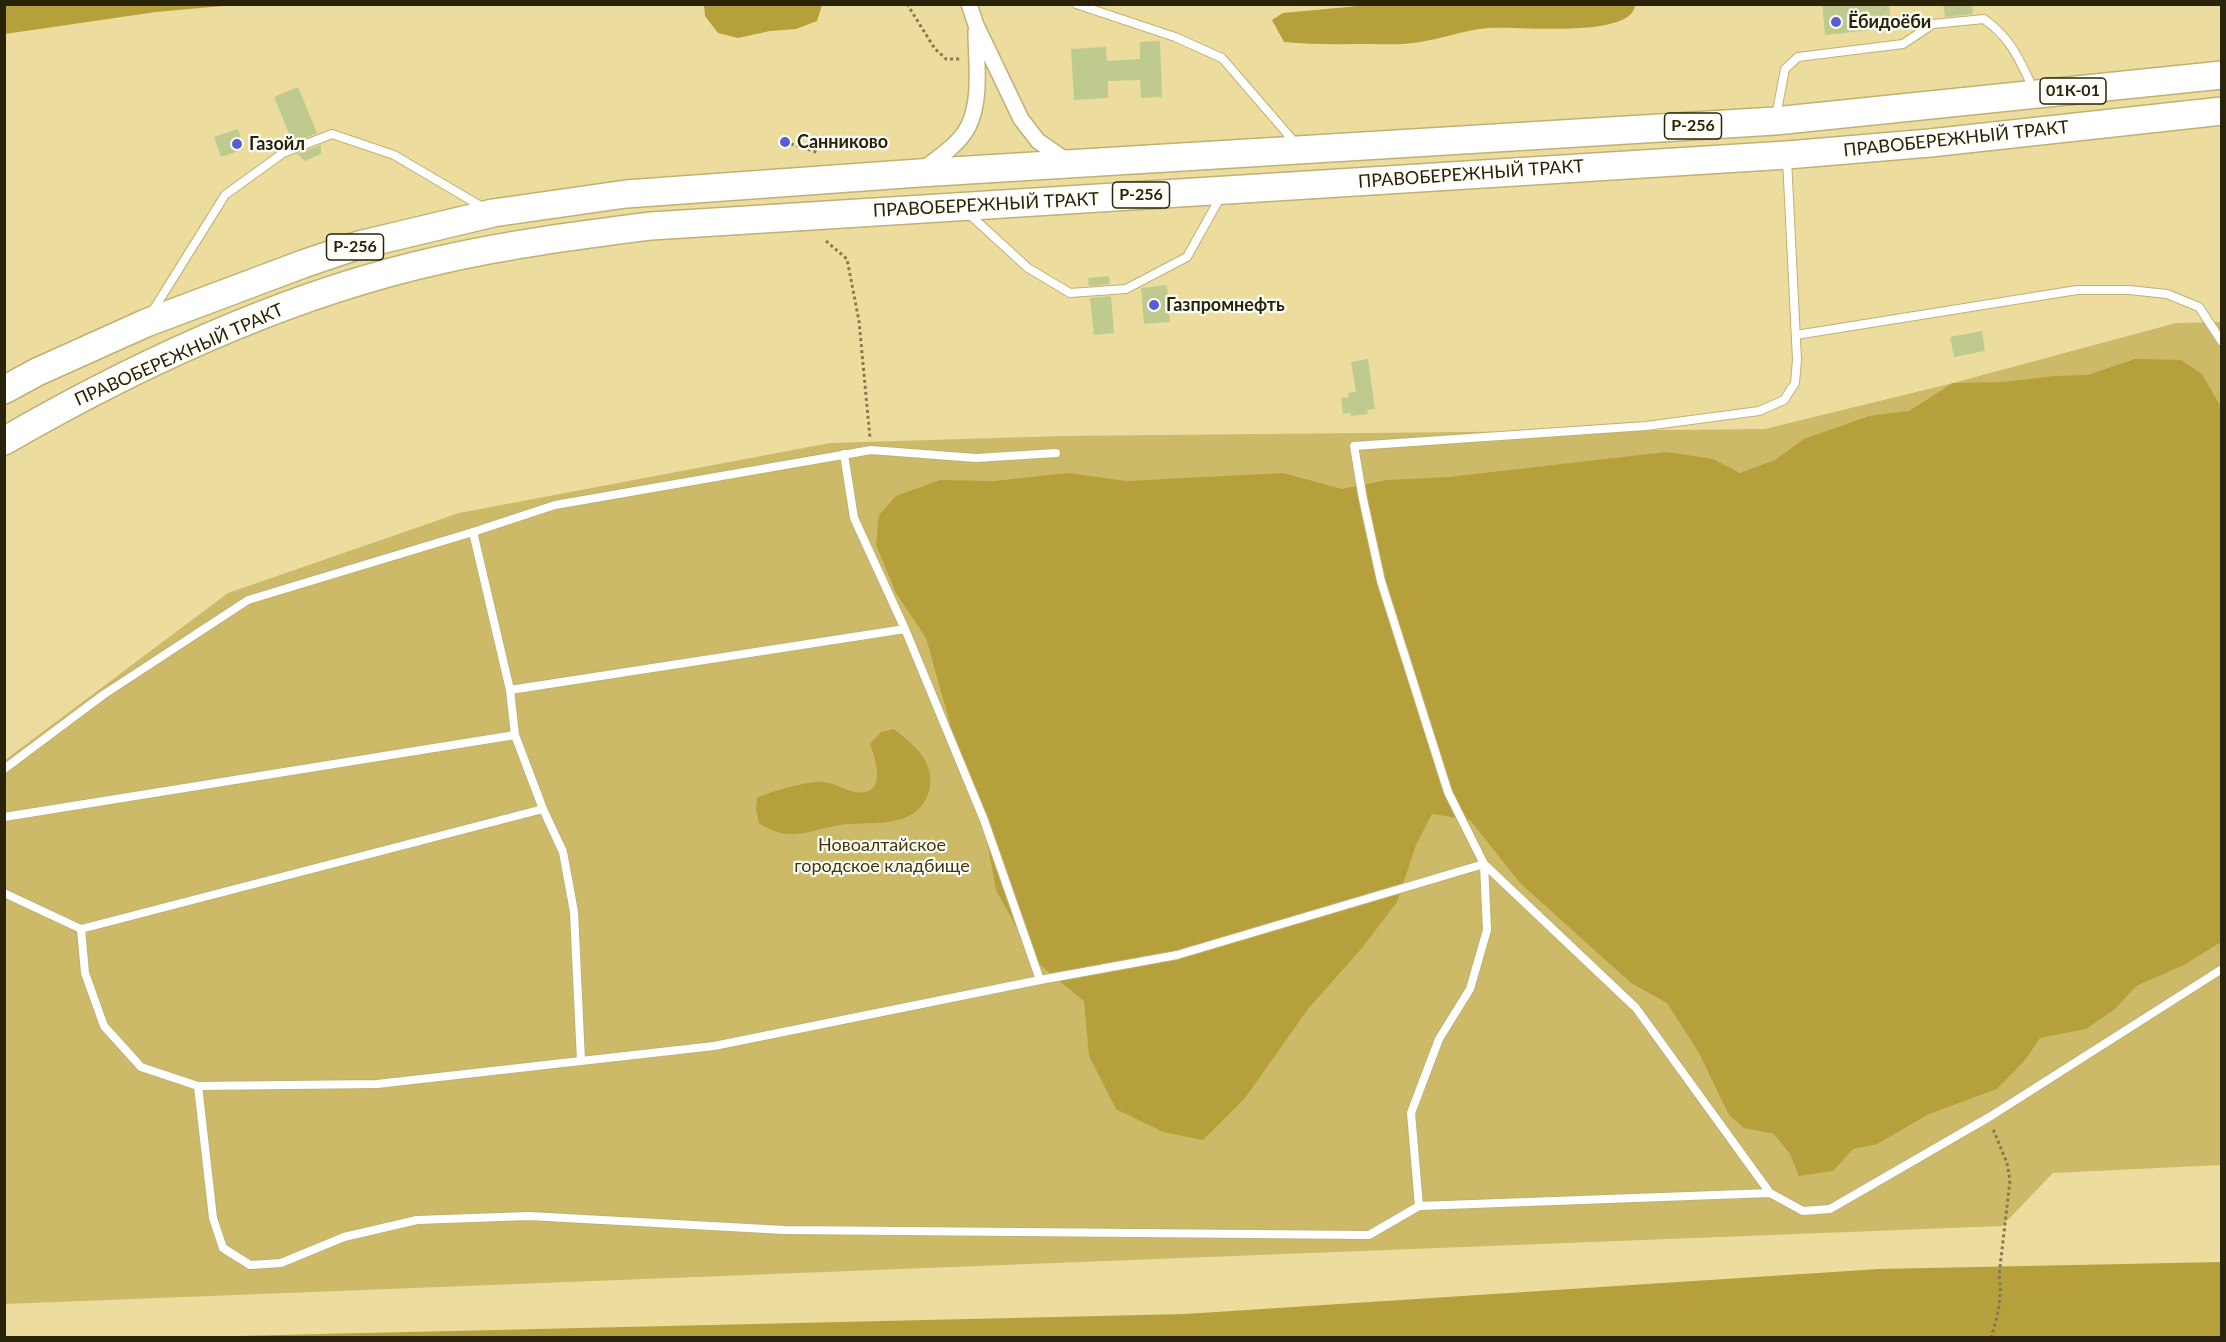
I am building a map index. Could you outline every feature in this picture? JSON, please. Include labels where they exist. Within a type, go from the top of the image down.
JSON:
[{"type":"highway","name":"ПРАВОБЕРЕЖНЫЙ ТРАКТ","points":[[4,390],[37,372],[146,323],[359,245],[493,213],[626,194],[919,173],[1775,121],[2222,75]]},
{"type":"highway","name":"ПРАВОБЕРЕЖНЫЙ ТРАКТ","points":[[4,441],[66,406],[223,331],[311,297],[440,260],[535,241],[651,226],[1787,155],[1930,143],[2222,111]]},
{"type":"highway","points":[[1930,143],[2222,127]]},
{"type":"street","points":[[969,4],[976,25],[1021,119],[1038,141],[1071,164]]},
{"type":"street","points":[[919,173],[953,146],[968,127],[975,104],[976,25]]},
{"type":"lane","points":[[1076,4],[1175,37],[1222,58],[1302,150]]},
{"type":"lane","points":[[1775,121],[1785,69],[1798,57],[1903,44],[1933,24],[1984,19],[2001,32],[2014,49],[2036,94]]},
{"type":"lane","points":[[146,323],[225,195],[283,153],[332,134],[394,154],[493,213]]},
{"type":"lane","points":[[1787,155],[1797,360],[1795,383],[1784,400],[1760,411],[1646,426],[1354,446],[1381,581],[1448,792],[1484,864],[1636,1008],[1770,1193],[1803,1211],[1830,1209],[1991,1116],[2222,969]]},
{"type":"lane","points":[[962,207],[1028,268],[1070,293],[1081,293],[1126,289],[1187,257],[1225,190]]},
{"type":"lane","points":[[1796,335],[2077,290],[2129,290],[2168,294],[2199,307],[2222,342]]},
{"type":"lane","points":[[4,769],[103,695],[248,600],[555,505],[872,450],[976,458],[1056,453]]},
{"type":"lane","points":[[844,454],[854,518],[905,629],[984,820],[1040,980]]},
{"type":"lane","points":[[473,532],[510,690],[515,735],[543,809],[563,852],[574,912],[580,1061]]},
{"type":"lane","points":[[510,690],[905,629]]},
{"type":"lane","points":[[4,817],[515,735]]},
{"type":"lane","points":[[4,892],[81,929],[543,809]]},
{"type":"lane","points":[[81,929],[85,974],[104,1026],[141,1067],[198,1086],[377,1084],[714,1046],[1040,980],[1177,955],[1484,864]]},
{"type":"lane","points":[[1419,1206],[1411,1113],[1439,1039],[1470,989],[1487,930],[1484,864]]},
{"type":"lane","points":[[198,1086],[213,1218],[223,1248],[250,1265],[281,1263],[344,1238],[417,1220],[529,1216],[784,1230],[1369,1235],[1419,1206],[1770,1193]]},
{"type":"path","points":[[907,4],[935,49],[946,59],[976,60]]},
{"type":"path","points":[[785,142],[819,153]]},
{"type":"path","points":[[826,241],[847,259],[859,321],[872,450]]},
{"type":"path","points":[[1991,1116],[1995,1138],[2007,1162],[2010,1180],[1999,1276],[1999,1301],[1991,1338]]},
{"type":"green space","name":"Новоалтайское городское кладбище","points":[[2221,322],[2221,1165],[2053,1173],[2002,1226],[5,1304],[5,760],[228,593],[459,513],[830,443],[1063,436],[1765,429],[1953,383],[2176,323]]},
{"type":"shaded area","points":[[704,4],[822,5],[817,21],[796,29],[770,31],[738,38],[718,33],[705,16]]},
{"type":"shaded area","points":[[4,5],[234,5],[156,12],[5,34]]},
{"type":"shaded area","points":[[1369,5],[1635,5],[1629,16],[1615,23],[1595,27],[1489,28],[1403,44],[1284,42],[1272,20],[1283,13]]},
{"type":"shaded area","points":[[2135,359],[2181,360],[2202,374],[2221,407],[2221,942],[2184,965],[2136,986],[2115,1009],[2086,1029],[2040,1038],[2025,1060],[1997,1089],[1929,1114],[1877,1144],[1853,1149],[1833,1171],[1799,1176],[1790,1154],[1774,1134],[1744,1128],[1729,1115],[1699,1053],[1667,1003],[1631,983],[1520,883],[1470,820],[1432,814],[1416,845],[1397,902],[1362,948],[1308,1009],[1245,1098],[1203,1140],[1163,1132],[1116,1109],[1089,1056],[1084,1001],[1035,961],[996,890],[982,812],[967,777],[947,745],[950,723],[926,638],[896,593],[876,545],[879,515],[896,496],[940,480],[994,481],[1068,473],[1127,481],[1283,473],[1342,489],[1387,480],[1449,477],[1666,452],[1713,459],[1740,473],[1775,460],[1804,439],[1869,416],[1909,411],[1953,383],[2004,382],[2054,376],[2088,375]]},
{"type":"shaded area","points":[[894,729],[918,751],[928,767],[929,793],[921,807],[914,813],[898,820],[848,824],[793,834],[771,830],[759,823],[756,810],[757,798],[780,790],[818,782],[855,792],[872,789],[876,783],[877,768],[870,744],[881,732]]},
{"type":"shaded area","points":[[2221,1262],[2221,1338],[193,1337],[1185,1314],[1879,1269]]},
{"type":"building","points":[[1822,4],[1889,4],[1891,28],[1825,35]]},
{"type":"building","points":[[1943,4],[1972,4],[1973,14],[1945,17]]},
{"type":"building","points":[[1160,41],[1162,97],[1141,98],[1140,80],[1108,81],[1108,98],[1074,100],[1071,49],[1106,47],[1107,61],[1140,59],[1140,42]]},
{"type":"building","points":[[298,87],[317,133],[293,143],[274,97]]},
{"type":"building","points":[[238,129],[244,149],[221,157],[214,137]]},
{"type":"building","points":[[321,145],[321,154],[305,161],[297,154]]},
{"type":"building","points":[[1109,276],[1110,284],[1089,286],[1088,278]]},
{"type":"building","points":[[1167,285],[1170,322],[1144,324],[1141,288]]},
{"type":"building","points":[[1111,296],[1114,333],[1094,335],[1090,298]]},
{"type":"building","points":[[1982,331],[1985,351],[1954,357],[1950,337]]},
{"type":"building","points":[[1368,359],[1375,409],[1367,410],[1368,414],[1351,416],[1351,413],[1343,414],[1341,398],[1349,397],[1348,393],[1356,392],[1351,362]]},
{"type":"place","name":"Ёбидоёби","points":[[1836,22]]},
{"type":"place","name":"Санниково","points":[[785,142]]},
{"type":"place","name":"Газойл","points":[[237,144]]},
{"type":"place","name":"Газпромнефть","points":[[1154,305]]}]
